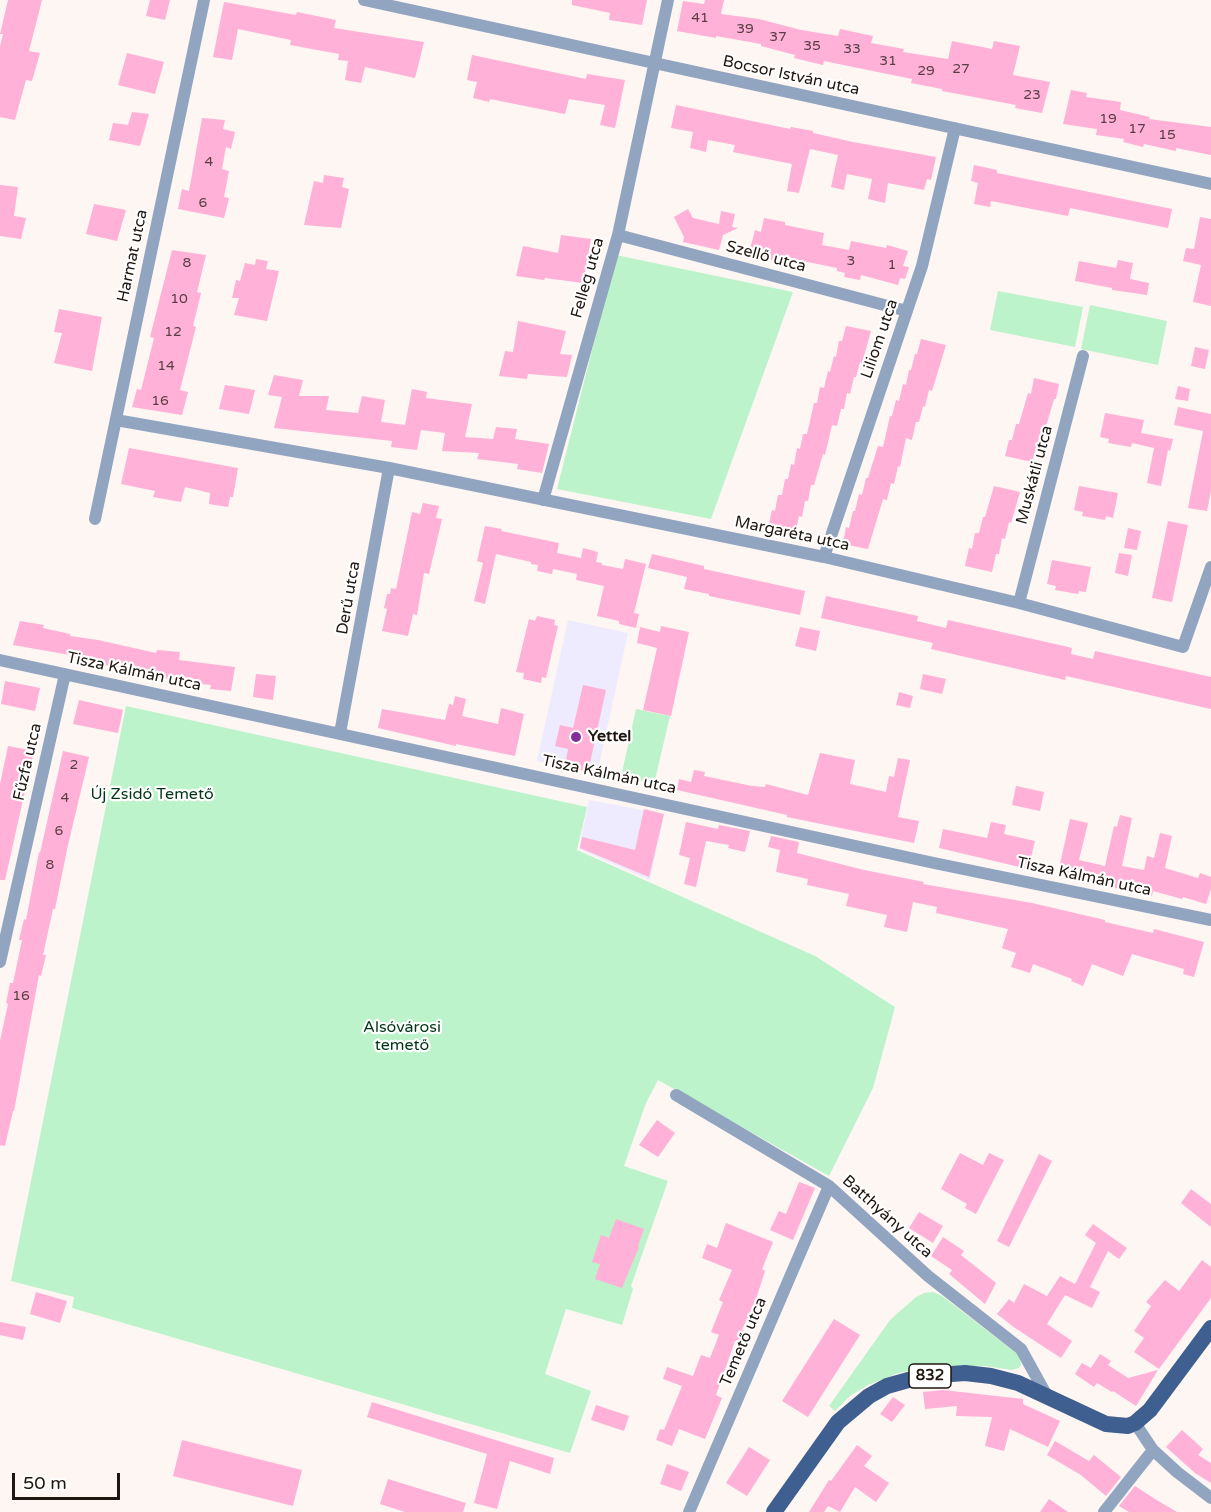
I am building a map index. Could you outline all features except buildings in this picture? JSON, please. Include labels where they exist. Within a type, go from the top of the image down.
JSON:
[{"type":"main road","points":[[1135,1423],[1150,1410],[1211,1328]]},
{"type":"main road","name":"832","points":[[774,1512],[838,1422],[869,1395],[912,1378],[966,1373],[991,1376],[1018,1383],[1106,1424],[1119,1426],[1135,1423]]},
{"type":"street","name":"Harmat utca","points":[[95,519],[204,0]]},
{"type":"street","name":"Bocsor István utca","points":[[364,0],[1211,184]]},
{"type":"street","name":"Felleg utca","points":[[543,500],[618,235],[668,0]]},
{"type":"street","name":"Liliom utca","points":[[824,557],[922,266],[955,128]]},
{"type":"street","name":"Szellő utca","points":[[618,235],[907,311]]},
{"type":"street","name":"Muskátli utca","points":[[1019,603],[1083,356]]},
{"type":"street","name":"Margaréta utca","points":[[116,420],[389,468],[824,557],[1019,603],[1183,647],[1211,567]]},
{"type":"street","name":"Derű utca","points":[[340,734],[389,468]]},
{"type":"street","name":"Tisza Kálmán utca","points":[[0,660],[934,863],[1211,920]]},
{"type":"street","name":"Fűzfa utca","points":[[0,962],[65,674]]},
{"type":"street","name":"Batthyány utca","points":[[676,1095],[829,1186],[927,1276],[1021,1349],[1047,1396]]},
{"type":"street","name":"Temető utca","points":[[689,1512],[829,1186]]},
{"type":"street","points":[[1135,1423],[1153,1450],[1211,1498]]},
{"type":"street","points":[[1104,1512],[1153,1450]]},
{"type":"shaded area","points":[[568,620],[628,633],[597,774],[537,761]]},
{"type":"shaded area","points":[[589,800],[664,814],[650,880],[579,849]]},
{"type":"green space","points":[[616,255],[793,292],[711,519],[557,489]]},
{"type":"green space","points":[[998,291],[1083,307],[1075,347],[990,330]]},
{"type":"green space","points":[[1090,305],[1167,321],[1158,365],[1081,349]]},
{"type":"green space","name":"Alsóvárosi temető","points":[[126,706],[587,807],[577,850],[815,956],[895,1007],[873,1088],[829,1176],[658,1080],[646,1103],[624,1166],[668,1181],[631,1286],[633,1289],[622,1325],[566,1309],[545,1374],[591,1391],[570,1453],[72,1308],[74,1297],[11,1281]]},
{"type":"green space","points":[[636,709],[670,716],[654,784],[621,777]]},
{"type":"green space","points":[[933,1292],[942,1296],[1019,1355],[1021,1364],[1019,1368],[1012,1370],[985,1366],[924,1367],[896,1374],[868,1385],[850,1396],[835,1411],[829,1406],[890,1320],[916,1297]]},
{"type":"place","name":"Yettel","points":[[576,737]]},
{"type":"park label","name":"Új Zsidó Temető","points":[[152,795]]}]
